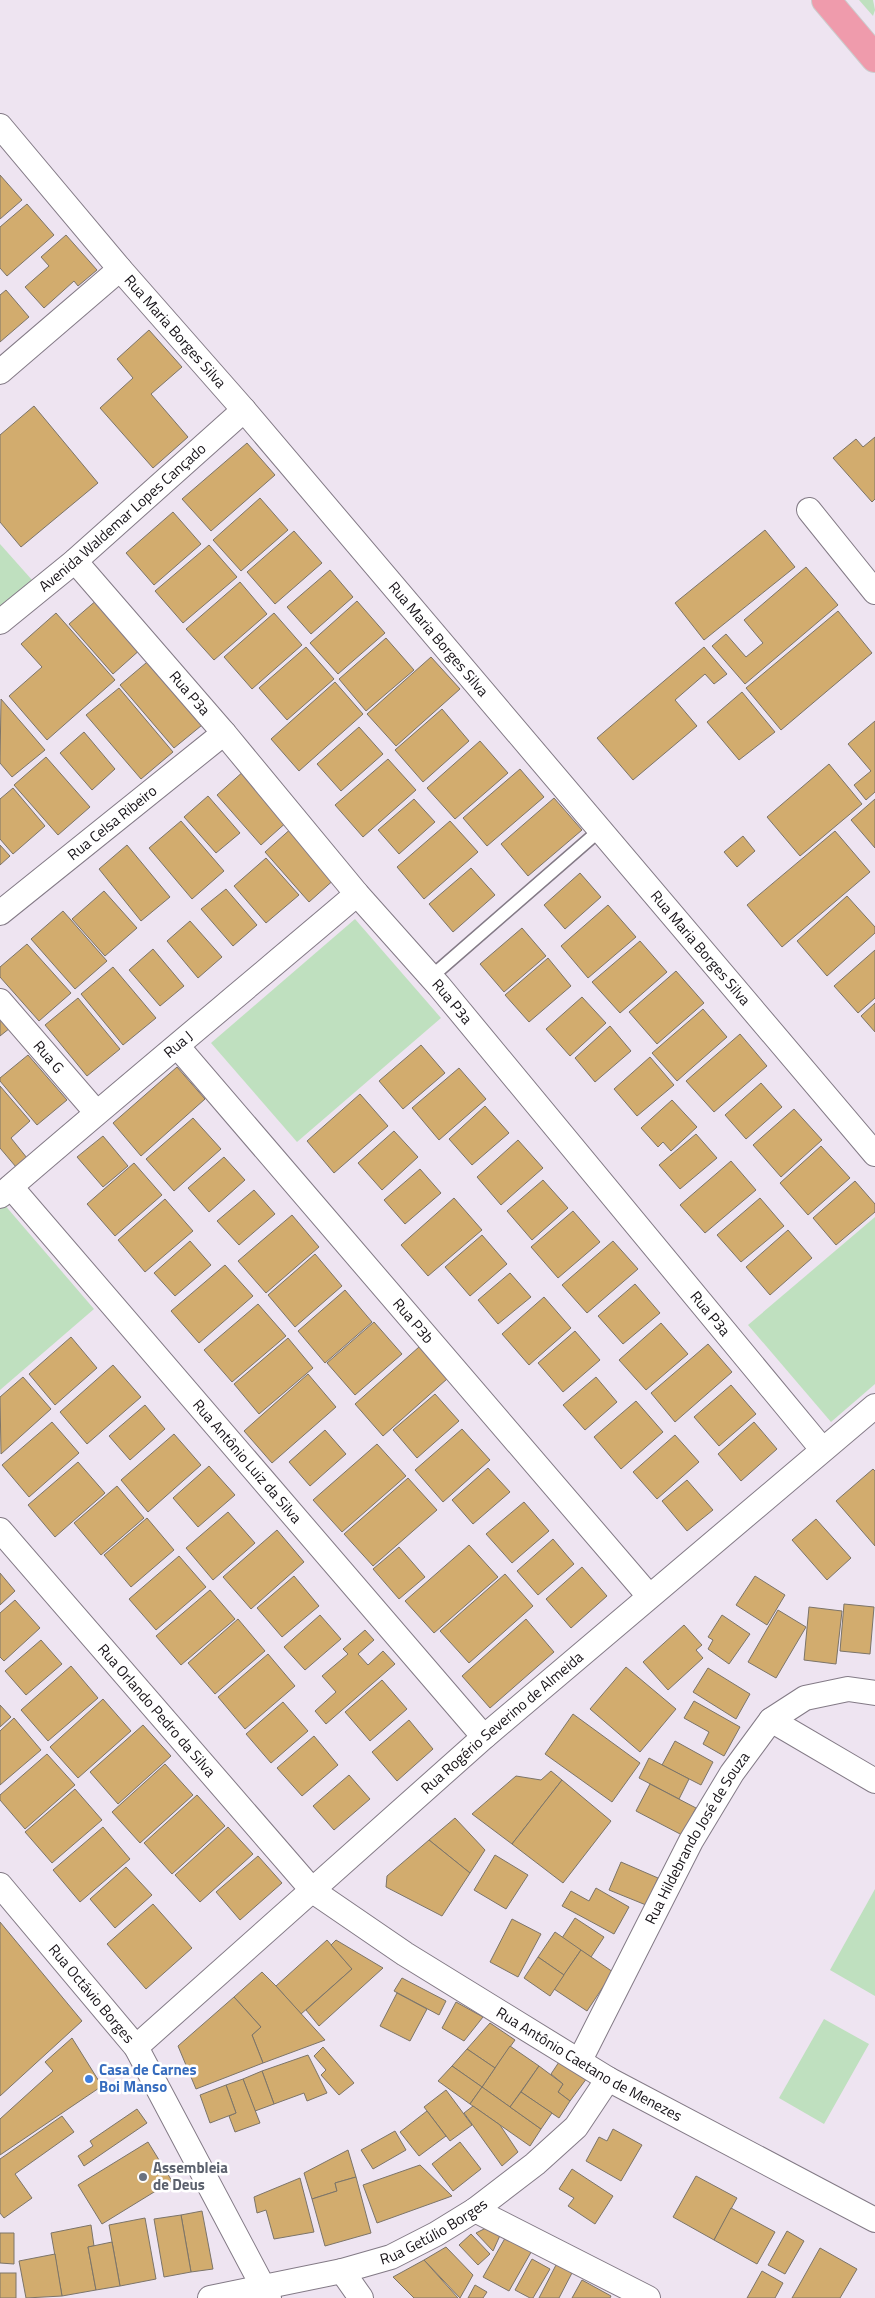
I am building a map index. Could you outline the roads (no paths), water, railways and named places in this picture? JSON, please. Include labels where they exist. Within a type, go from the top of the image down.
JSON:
[{"type":"main road","points":[[826,0],[875,58]]},
{"type":"street","name":"Rua Maria Borges Silva","points":[[0,126],[120,269],[244,410],[875,1154]]},
{"type":"street","points":[[0,372],[120,269]]},
{"type":"street","name":"Avenida Waldemar Lopes Cançado","points":[[0,622],[75,561],[244,410]]},
{"type":"street","points":[[809,510],[875,592]]},
{"type":"street","name":"Rua P3a","points":[[75,561],[224,733],[357,894],[431,977],[822,1449]]},
{"type":"street","name":"Rua Celsa Ribeiro","points":[[0,913],[224,733]]},
{"type":"street","name":"Rua J","points":[[6,1191],[96,1112],[178,1047],[357,894]]},
{"type":"street","name":"Rua G","points":[[0,1002],[96,1112]]},
{"type":"street","name":"Rua P3b","points":[[178,1047],[649,1596]]},
{"type":"street","name":"Rua Antônio Luiz da Silva","points":[[6,1191],[484,1737]]},
{"type":"street","name":"Rua Rogério Severino de Almeida","points":[[136,2047],[484,1737],[875,1406]]},
{"type":"street","name":"Rua Orlando Pedro da Silva","points":[[0,1530],[313,1891]]},
{"type":"street","name":"Rua Hildebrando José de Souza","points":[[580,2060],[691,1841],[732,1773],[772,1720],[805,1698],[848,1689],[875,1693]]},
{"type":"street","points":[[772,1720],[875,1781]]},
{"type":"street","name":"Rua Octávio Borges","points":[[0,1885],[136,2047],[266,2292]]},
{"type":"street","name":"Rua Antônio Caetano de Menezes","points":[[313,1891],[405,1954],[608,2079],[875,2220]]},
{"type":"street","name":"Rua Getúlio Borges","points":[[210,2298],[266,2292],[392,2258],[475,2210],[535,2164],[576,2127],[608,2079]]},
{"type":"street","points":[[475,2210],[648,2298]]},
{"type":"street","points":[[342,2271],[357,2296]]},
{"type":"lane","points":[[431,977],[600,830]]},
{"type":"place","name":"Casa de Carnes Boi Manso","points":[[89,2079]]},
{"type":"place","name":"Assembleia de Deus","points":[[143,2177]]}]
